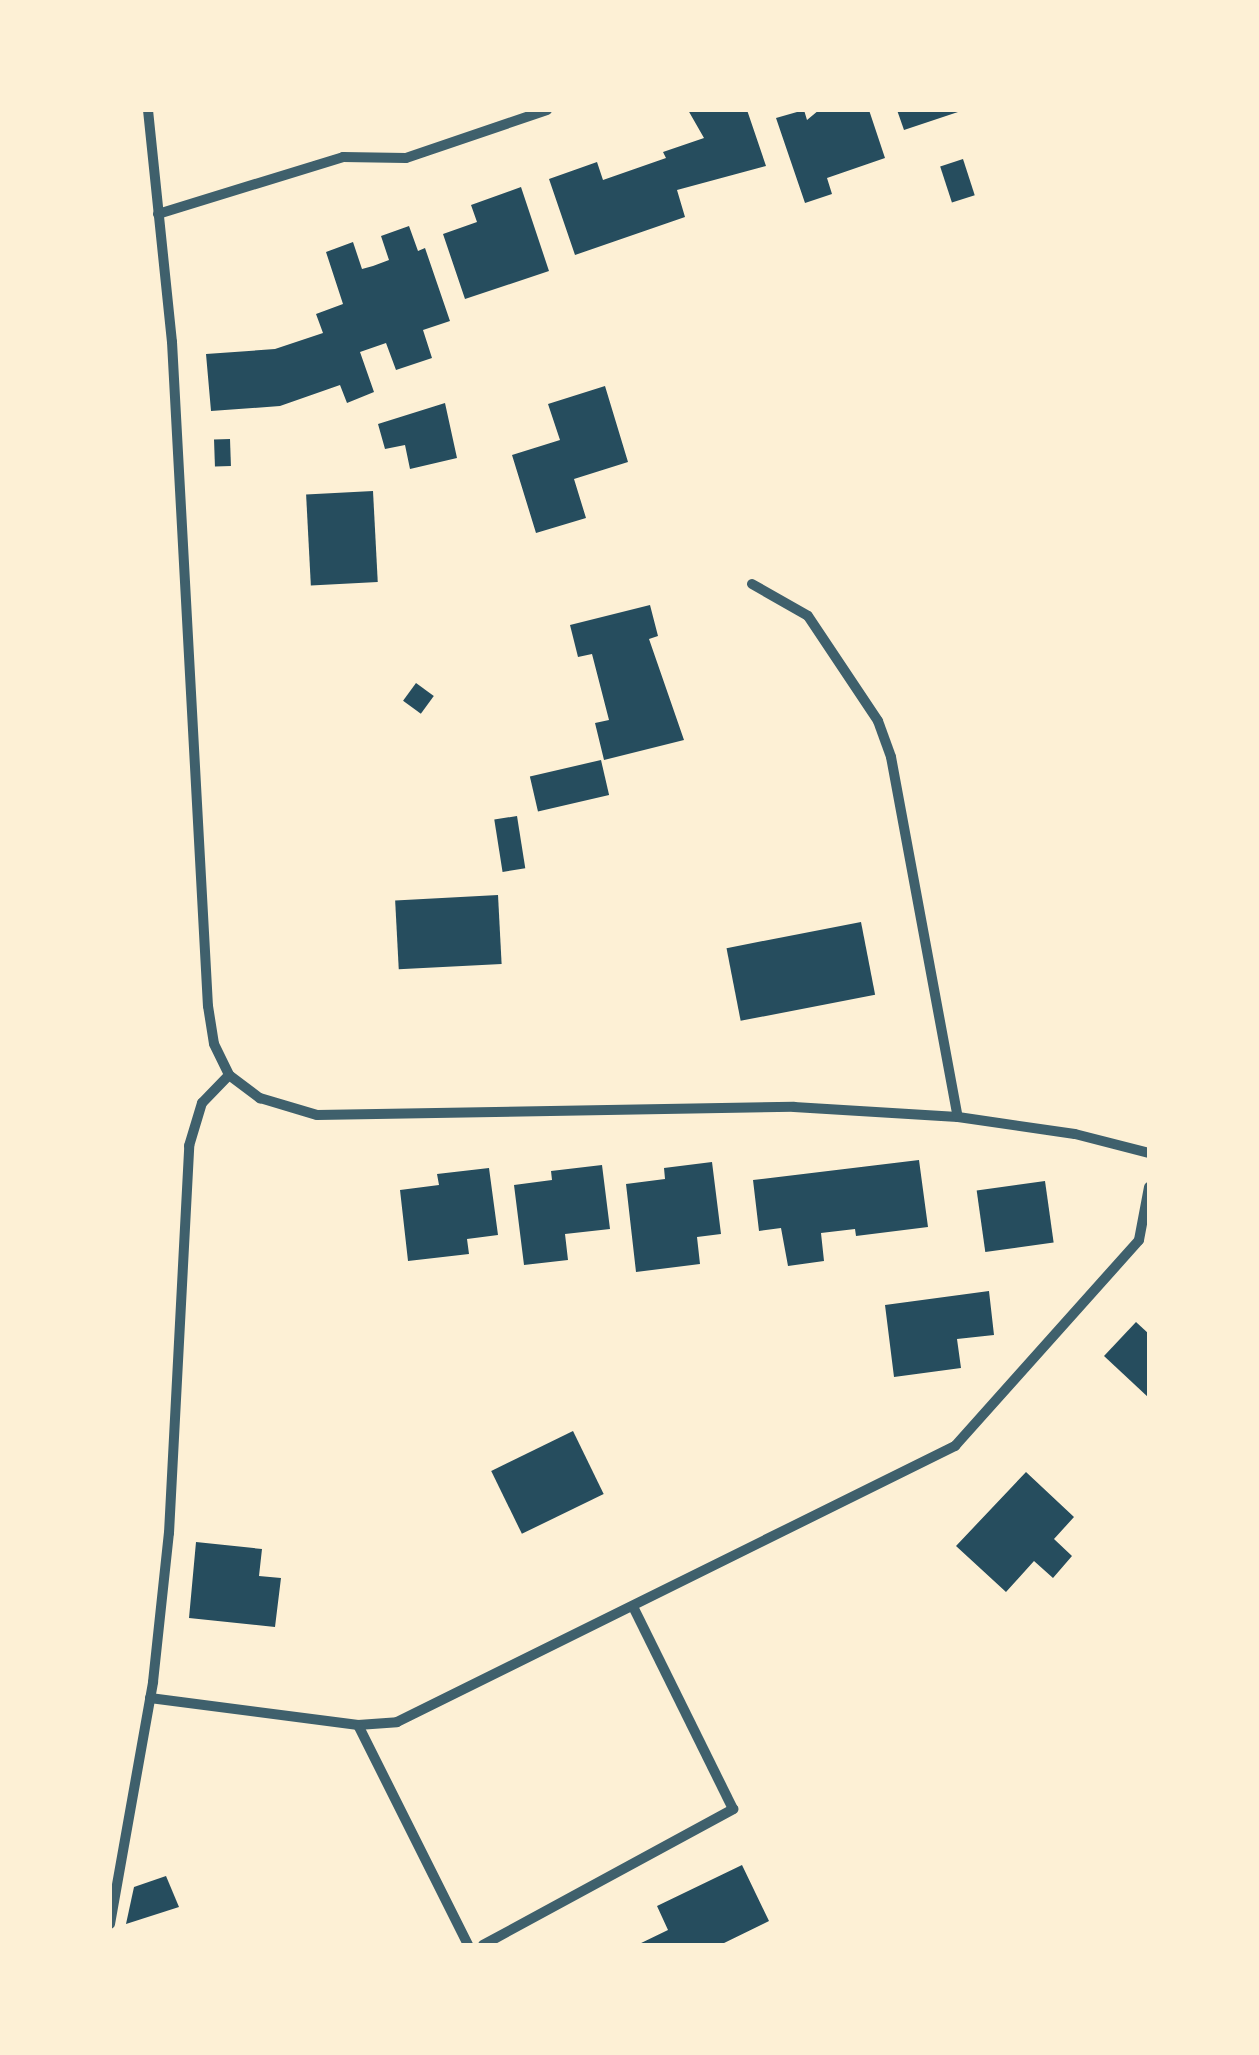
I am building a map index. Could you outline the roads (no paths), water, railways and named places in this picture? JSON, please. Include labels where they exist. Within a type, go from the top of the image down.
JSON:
[{"type":"street","points":[[148,110],[174,380],[208,1006],[214,1044],[229,1075],[273,1104],[317,1115],[794,1107],[958,1117],[1075,1134],[1149,1152]]},
{"type":"street","points":[[158,214],[344,157],[406,158],[547,110]]},
{"type":"street","points":[[752,584],[808,616],[878,721],[891,757],[958,1117]]},
{"type":"street","points":[[110,1924],[150,1698],[169,1533],[189,1146],[202,1103],[229,1075]]},
{"type":"street","points":[[150,1698],[358,1725],[397,1722],[634,1609],[955,1446],[1139,1240],[1149,1187]]},
{"type":"street","points":[[483,1945],[733,1809],[634,1609]]},
{"type":"street","points":[[358,1725],[468,1945]]}]
